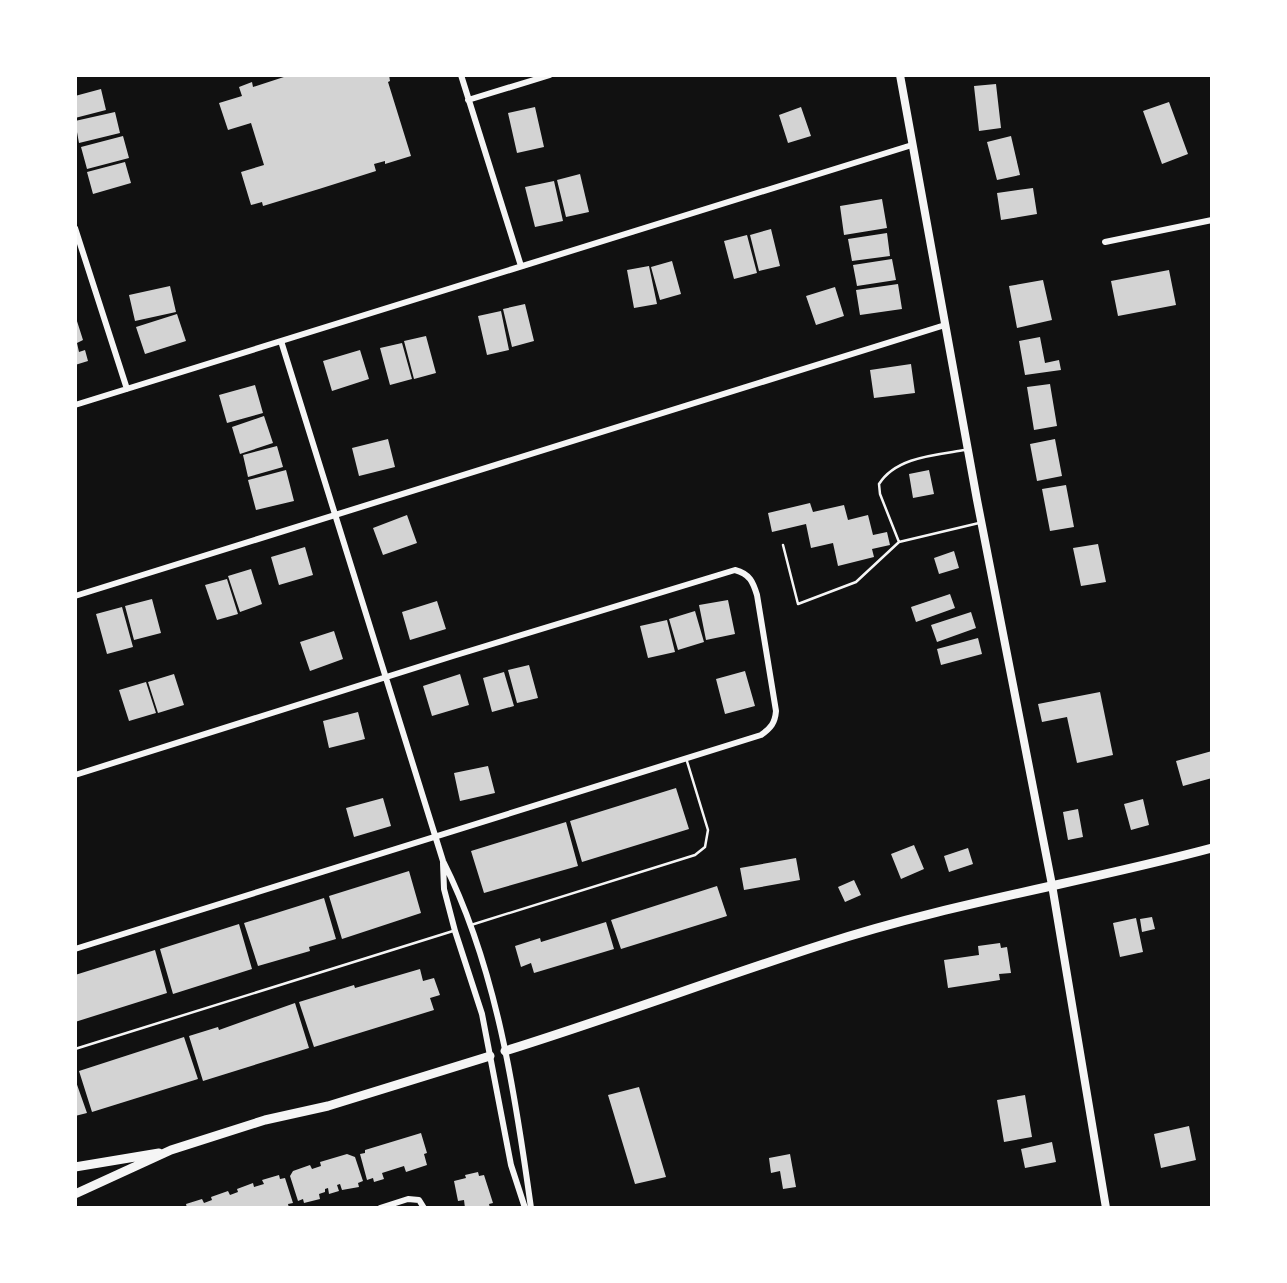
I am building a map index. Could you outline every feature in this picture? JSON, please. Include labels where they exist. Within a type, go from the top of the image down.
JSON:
[{"type":"main road","points":[[505,1052],[820,945],[981,901],[1212,848]]},
{"type":"main road","points":[[75,1194],[171,1150],[265,1120],[328,1106],[490,1056]]},
{"type":"main road","points":[[75,1167],[171,1150]]},
{"type":"street","points":[[461,75],[521,266]]},
{"type":"street","points":[[468,100],[550,75]]},
{"type":"street","points":[[900,75],[981,523],[1052,885],[1106,1208]]},
{"type":"street","points":[[75,405],[912,145]]},
{"type":"street","points":[[1105,242],[1212,219]]},
{"type":"street","points":[[75,228],[127,389]]},
{"type":"street","points":[[75,596],[945,325]]},
{"type":"street","points":[[281,341],[443,861],[456,886],[497,1010],[523,1147],[531,1208]]},
{"type":"street","points":[[75,775],[735,570],[743,572],[753,580],[775,699],[775,720],[761,735],[75,949]]},
{"type":"street","points":[[443,861],[444,889],[482,1014],[511,1165],[525,1208]]},
{"type":"street","points":[[490,1056],[505,1052]]},
{"type":"street","points":[[380,1208],[408,1199],[419,1199],[424,1208]]},
{"type":"lane","points":[[899,542],[880,494],[879,484],[884,476],[915,460],[968,450]]},
{"type":"lane","points":[[783,545],[798,604],[856,582],[899,542],[981,523]]},
{"type":"lane","points":[[470,926],[695,855],[705,847],[708,830],[686,758]]},
{"type":"lane","points":[[75,1049],[455,931]]},
{"type":"building","points":[[290,75],[389,75],[388,82],[411,156],[385,164],[385,161],[374,164],[376,171],[319,189],[263,206],[262,202],[251,205],[241,172],[264,165],[251,123],[228,130],[219,103],[242,96],[239,87],[252,82],[253,87]]},
{"type":"building","points":[[996,84],[1001,128],[979,131],[974,86]]},
{"type":"building","points":[[101,89],[106,110],[75,118],[75,96]]},
{"type":"building","points":[[1169,102],[1188,154],[1162,164],[1143,111]]},
{"type":"building","points":[[535,107],[544,147],[517,153],[508,113]]},
{"type":"building","points":[[801,107],[811,136],[788,143],[779,115]]},
{"type":"building","points":[[115,112],[120,133],[79,143],[75,121]]},
{"type":"building","points":[[123,136],[129,158],[87,169],[81,147]]},
{"type":"building","points":[[1011,136],[1020,175],[997,180],[987,142]]},
{"type":"building","points":[[125,162],[131,183],[93,194],[87,172]]},
{"type":"building","points":[[580,174],[589,212],[566,217],[557,180]]},
{"type":"building","points":[[554,181],[563,221],[535,227],[525,187]]},
{"type":"building","points":[[1033,188],[1037,214],[1001,220],[997,193]]},
{"type":"building","points":[[882,199],[887,228],[844,235],[840,206]]},
{"type":"building","points":[[771,229],[780,266],[759,271],[750,235]]},
{"type":"building","points":[[887,233],[890,256],[852,261],[848,239]]},
{"type":"building","points":[[747,235],[757,273],[734,279],[724,241]]},
{"type":"building","points":[[892,259],[896,280],[857,286],[853,265]]},
{"type":"building","points":[[672,261],[681,294],[660,300],[651,267]]},
{"type":"building","points":[[649,266],[657,304],[634,308],[627,270]]},
{"type":"building","points":[[1169,270],[1176,305],[1118,316],[1111,281]]},
{"type":"building","points":[[1043,280],[1052,320],[1017,328],[1009,286]]},
{"type":"building","points":[[898,284],[902,309],[860,315],[856,290]]},
{"type":"building","points":[[170,286],[176,312],[135,321],[129,295]]},
{"type":"building","points":[[835,287],[844,316],[816,325],[806,296]]},
{"type":"building","points":[[525,304],[534,341],[512,347],[503,309]]},
{"type":"building","points":[[501,311],[509,350],[487,355],[478,316]]},
{"type":"building","points":[[177,314],[186,341],[145,354],[136,327]]},
{"type":"building","points":[[76,318],[83,340],[77,343],[79,352],[85,350],[88,361],[75,365]]},
{"type":"building","points":[[426,336],[436,373],[414,379],[404,341]]},
{"type":"building","points":[[1040,337],[1045,363],[1059,360],[1061,370],[1025,375],[1019,341]]},
{"type":"building","points":[[402,343],[412,379],[390,385],[380,348]]},
{"type":"building","points":[[360,350],[369,379],[332,391],[323,361]]},
{"type":"building","points":[[911,364],[915,393],[874,398],[870,370]]},
{"type":"building","points":[[1050,384],[1057,426],[1034,430],[1027,387]]},
{"type":"building","points":[[255,385],[263,413],[227,423],[219,395]]},
{"type":"building","points":[[264,416],[273,443],[240,454],[232,427]]},
{"type":"building","points":[[388,439],[395,467],[359,476],[352,448]]},
{"type":"building","points":[[1055,439],[1062,476],[1037,481],[1030,444]]},
{"type":"building","points":[[277,446],[283,467],[248,477],[243,455]]},
{"type":"building","points":[[286,470],[294,501],[256,510],[248,480]]},
{"type":"building","points":[[929,470],[934,494],[913,498],[909,474]]},
{"type":"building","points":[[1066,485],[1074,527],[1050,531],[1042,489]]},
{"type":"building","points":[[810,503],[813,512],[844,505],[848,520],[868,515],[873,535],[887,532],[890,545],[872,549],[874,557],[838,566],[833,543],[811,548],[806,524],[772,532],[768,513]]},
{"type":"building","points":[[407,515],[417,543],[383,555],[373,528]]},
{"type":"building","points":[[1098,544],[1106,582],[1081,586],[1073,548]]},
{"type":"building","points":[[305,547],[313,575],[279,585],[271,557]]},
{"type":"building","points":[[954,551],[959,568],[939,574],[934,558]]},
{"type":"building","points":[[251,569],[262,604],[240,612],[228,576]]},
{"type":"building","points":[[227,579],[238,614],[217,620],[205,585]]},
{"type":"building","points":[[950,594],[955,608],[916,622],[911,607]]},
{"type":"building","points":[[152,599],[161,633],[134,640],[125,606]]},
{"type":"building","points":[[728,600],[735,634],[706,640],[699,605]]},
{"type":"building","points":[[437,601],[446,629],[410,640],[402,612]]},
{"type":"building","points":[[122,607],[133,647],[107,654],[96,614]]},
{"type":"building","points":[[695,611],[704,642],[678,650],[669,619]]},
{"type":"building","points":[[971,612],[976,628],[937,642],[931,625]]},
{"type":"building","points":[[667,620],[675,652],[648,658],[640,626]]},
{"type":"building","points":[[334,631],[343,659],[310,671],[300,642]]},
{"type":"building","points":[[978,638],[982,654],[941,665],[937,649]]},
{"type":"building","points":[[529,665],[538,698],[517,703],[508,670]]},
{"type":"building","points":[[745,671],[755,706],[725,714],[716,679]]},
{"type":"building","points":[[504,672],[514,706],[492,712],[483,678]]},
{"type":"building","points":[[174,674],[184,705],[158,713],[148,682]]},
{"type":"building","points":[[460,674],[469,705],[432,716],[423,686]]},
{"type":"building","points":[[146,682],[156,713],[129,721],[119,690]]},
{"type":"building","points":[[1100,692],[1113,755],[1077,763],[1067,717],[1042,722],[1038,704]]},
{"type":"building","points":[[358,712],[365,739],[329,748],[323,721]]},
{"type":"building","points":[[1212,751],[1212,778],[1183,786],[1176,761]]},
{"type":"building","points":[[488,766],[495,793],[460,801],[454,773]]},
{"type":"building","points":[[676,788],[689,829],[582,862],[570,821]]},
{"type":"building","points":[[383,798],[391,826],[354,837],[346,808]]},
{"type":"building","points":[[1143,799],[1149,825],[1131,830],[1124,804]]},
{"type":"building","points":[[1078,809],[1083,837],[1068,840],[1063,812]]},
{"type":"building","points":[[566,822],[578,866],[484,893],[471,851]]},
{"type":"building","points":[[914,845],[924,869],[901,879],[891,854]]},
{"type":"building","points":[[968,848],[973,864],[949,872],[944,856]]},
{"type":"building","points":[[796,858],[800,880],[744,890],[740,868]]},
{"type":"building","points":[[409,871],[421,913],[342,939],[329,896]]},
{"type":"building","points":[[854,880],[861,895],[845,902],[838,887]]},
{"type":"building","points":[[717,886],[727,916],[621,949],[611,920]]},
{"type":"building","points":[[324,898],[336,939],[309,947],[310,951],[258,966],[244,923]]},
{"type":"building","points":[[1152,917],[1155,929],[1142,932],[1140,919]]},
{"type":"building","points":[[1136,918],[1143,952],[1120,957],[1113,923]]},
{"type":"building","points":[[606,922],[614,949],[534,973],[531,963],[521,967],[515,946],[540,938],[541,942]]},
{"type":"building","points":[[239,924],[252,969],[173,994],[160,949]]},
{"type":"building","points":[[1000,943],[1001,948],[1007,947],[1011,973],[999,974],[1000,980],[948,988],[944,960],[979,955],[978,946]]},
{"type":"building","points":[[155,950],[167,993],[75,1022],[75,975]]},
{"type":"building","points":[[420,969],[423,981],[434,978],[440,995],[430,998],[434,1010],[314,1047],[299,1002]]},
{"type":"building","points":[[295,1003],[309,1048],[203,1081],[189,1036],[218,1027],[219,1030]]},
{"type":"building","points":[[184,1037],[198,1079],[92,1112],[79,1071]]},
{"type":"building","points":[[75,1079],[87,1113],[75,1116]]},
{"type":"building","points":[[639,1087],[666,1177],[635,1184],[608,1095]]},
{"type":"building","points":[[1025,1095],[1032,1137],[1004,1142],[997,1100]]},
{"type":"building","points":[[1189,1126],[1196,1160],[1161,1168],[1154,1134]]},
{"type":"building","points":[[421,1133],[427,1153],[424,1154],[427,1165],[406,1172],[404,1166],[382,1173],[384,1179],[374,1182],[373,1178],[367,1180],[360,1154],[365,1153],[365,1150]]},
{"type":"building","points":[[1052,1142],[1056,1162],[1025,1168],[1021,1149]]},
{"type":"building","points":[[347,1154],[355,1157],[363,1181],[358,1183],[359,1187],[342,1190],[340,1184],[337,1185],[339,1191],[329,1194],[328,1188],[325,1189],[325,1192],[319,1194],[320,1199],[304,1203],[303,1199],[298,1201],[290,1176],[293,1171],[310,1165],[312,1169],[321,1166],[320,1162]]},
{"type":"building","points":[[790,1154],[796,1187],[783,1189],[780,1171],[771,1173],[769,1158]]},
{"type":"building","points":[[478,1172],[479,1176],[484,1175],[493,1203],[489,1204],[490,1208],[465,1208],[464,1200],[458,1201],[454,1181]]},
{"type":"building","points":[[279,1175],[280,1179],[285,1178],[293,1203],[288,1204],[289,1208],[187,1208],[186,1204],[202,1199],[204,1203],[212,1200],[211,1197],[228,1191],[230,1195],[238,1192],[237,1189],[253,1183],[254,1187],[264,1184],[262,1180]]}]
